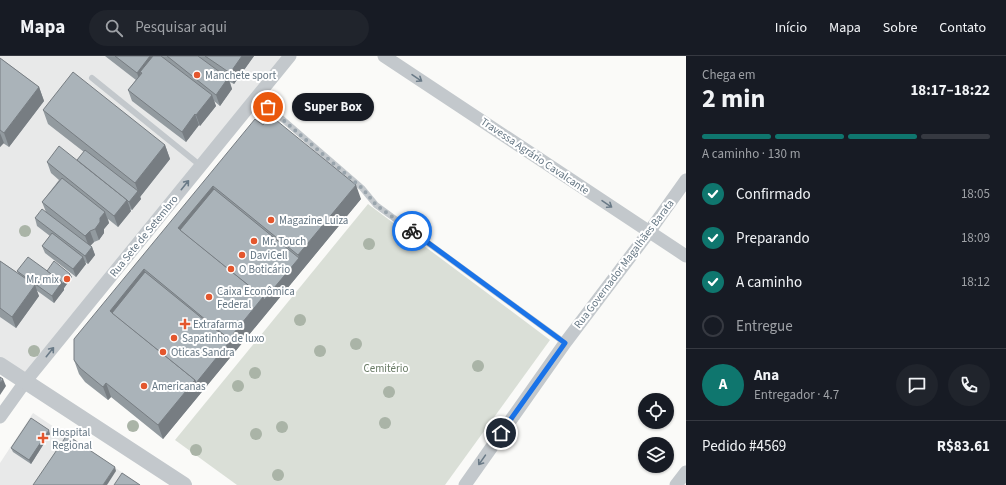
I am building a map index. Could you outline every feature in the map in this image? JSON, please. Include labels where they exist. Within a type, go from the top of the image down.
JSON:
[{"type":"street","name":"Rua Sete de Setembro","points":[[0,417],[25,382],[290,56]]},
{"type":"street","name":"Travessa Agrário Cavalcante","points":[[384,56],[686,256]]},
{"type":"street","name":"Rua Governador Magalhães Barata","points":[[465,485],[565,343],[649,232],[686,180]]},
{"type":"street","points":[[0,365],[184,485]]},
{"type":"street","points":[[676,485],[686,472]]},
{"type":"lane","points":[[92,78],[201,166]]},
{"type":"lane","points":[[256,97],[362,188],[376,205],[565,343]]},
{"type":"shaded area","points":[[0,56],[284,56],[25,377],[0,361]]},
{"type":"shaded area","name":"Hospital Regional","points":[[33,413],[141,485],[0,485],[0,463]]},
{"type":"green space","name":"Cemitério","points":[[368,204],[550,340],[445,485],[237,485],[175,440]]},
{"type":"building","points":[[115,56],[150,56],[137,73]]},
{"type":"building","points":[[153,56],[161,56],[212,95],[196,115],[195,114],[182,132],[128,90],[142,73],[140,72]]},
{"type":"building","points":[[167,56],[198,56],[228,78],[216,95]]},
{"type":"building","points":[[205,56],[242,56],[230,73]]},
{"type":"building","points":[[0,58],[39,87],[4,133],[0,130]]},
{"type":"building","points":[[73,72],[165,145],[135,183],[43,110]]},
{"type":"building","points":[[271,116],[356,185],[298,255],[213,186],[178,228],[263,297],[229,339],[144,269],[110,311],[195,380],[158,425],[106,383],[103,387],[80,368],[74,360],[74,339],[255,119],[263,125]]},
{"type":"building","points":[[59,146],[127,200],[114,216],[47,162]]},
{"type":"building","points":[[85,150],[138,191],[129,202],[77,160]]},
{"type":"building","points":[[62,178],[105,212],[100,218],[100,222],[95,229],[90,231],[85,236],[42,202]]},
{"type":"building","points":[[214,189],[299,258],[264,300],[263,297],[180,230]]},
{"type":"building","points":[[42,209],[92,247],[85,256],[35,218]]},
{"type":"building","points":[[52,233],[83,257],[73,269],[42,246]]},
{"type":"building","points":[[28,257],[62,282],[52,296],[17,271]]},
{"type":"building","points":[[0,261],[35,285],[12,317],[0,308]]},
{"type":"building","points":[[54,261],[70,274],[62,284],[61,281],[47,271]]},
{"type":"building","points":[[145,272],[230,341],[196,383],[195,380],[112,313]]},
{"type":"building","points":[[31,418],[49,430],[29,460],[11,448]]},
{"type":"building","points":[[67,435],[115,467],[103,485],[33,485]]},
{"type":"building","points":[[122,473],[140,485],[114,485]]},
{"type":"way so far","points":[[268,107],[362,188],[376,205],[412,231]]},
{"type":"place","name":"Manchete sport","points":[[197,75]]},
{"type":"place","name":"Super Box","points":[[268,107]]},
{"type":"place","name":"Magazine Luiza","points":[[271,220]]},
{"type":"place","name":"Mr. Touch","points":[[254,241]]},
{"type":"place","name":"DaviCell","points":[[242,255]]},
{"type":"place","name":"O Boticário","points":[[231,269]]},
{"type":"place","name":"Mr. mix","points":[[67,279]]},
{"type":"place","name":"Caixa Econômica Federal","points":[[209,297]]},
{"type":"place","name":"Extrafarma","points":[[185,324]]},
{"type":"place","name":"Sapatinho de luxo","points":[[174,338]]},
{"type":"place","name":"Oticas Sandra","points":[[163,352]]},
{"type":"place","name":"Americanas","points":[[144,386]]},
{"type":"place","name":"Hospital Regional","points":[[43,438]]},
{"type":"route","points":[[412,231],[565,343],[501,433]]}]
